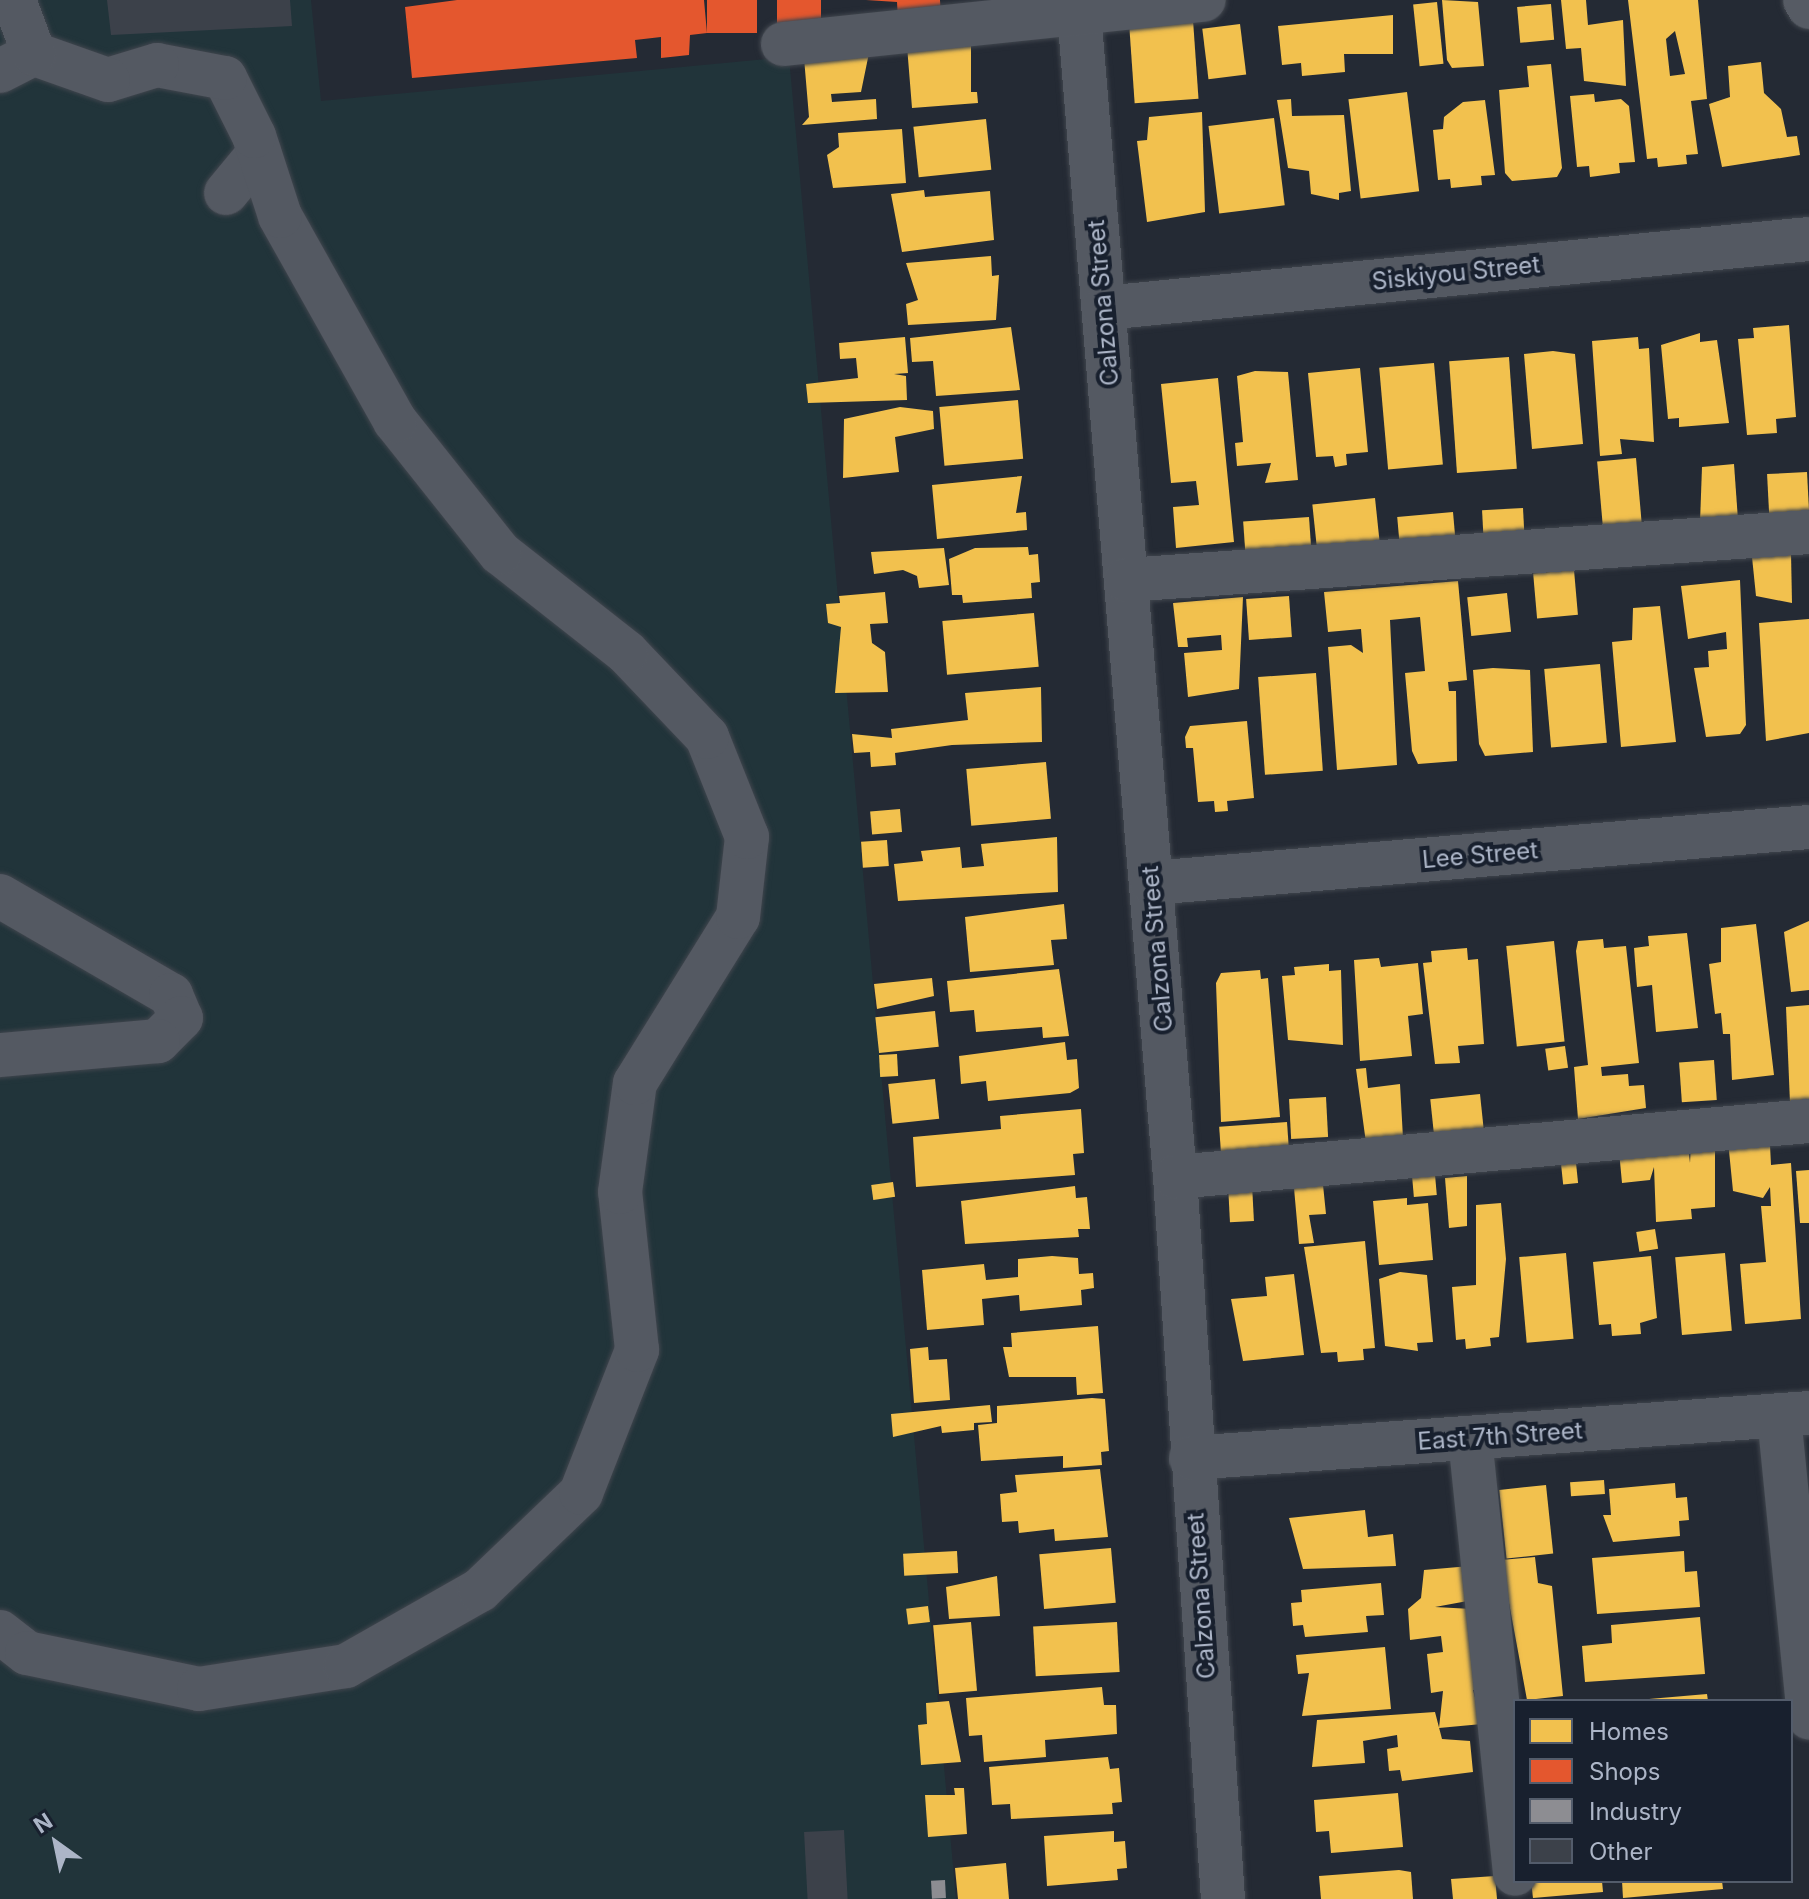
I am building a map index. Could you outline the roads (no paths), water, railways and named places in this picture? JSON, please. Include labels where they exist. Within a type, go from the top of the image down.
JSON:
[{"type":"main road","points":[[1805,0],[1809,7]]},
{"type":"street","points":[[0,1632],[27,1653],[199,1689],[346,1666],[480,1590],[581,1493],[637,1350],[620,1192],[635,1083],[738,917],[747,837],[707,737],[626,652],[500,553],[395,421],[280,216],[259,153],[225,78],[157,65],[108,80],[17,62],[14,0]]},
{"type":"street","points":[[783,44],[1078,6],[1204,0]]},
{"type":"street","name":"Calzona Street","points":[[1078,6],[1175,1177],[1191,1458],[1223,1899]]},
{"type":"street","points":[[226,193],[259,153]]},
{"type":"street","name":"Siskiyou Street","points":[[1104,308],[1809,239]]},
{"type":"street","points":[[1126,580],[1809,532]]},
{"type":"street","name":"Lee Street","points":[[1152,883],[1809,827]]},
{"type":"street","points":[[0,896],[171,995],[181,1018],[158,1041],[0,1055]]},
{"type":"street","points":[[1175,1177],[1809,1121]]},
{"type":"street","points":[[1794,1414],[1809,1718]]},
{"type":"street","name":"East 7th Street","points":[[1191,1458],[1794,1414]]},
{"type":"street","points":[[1470,1438],[1513,1855]]}]
